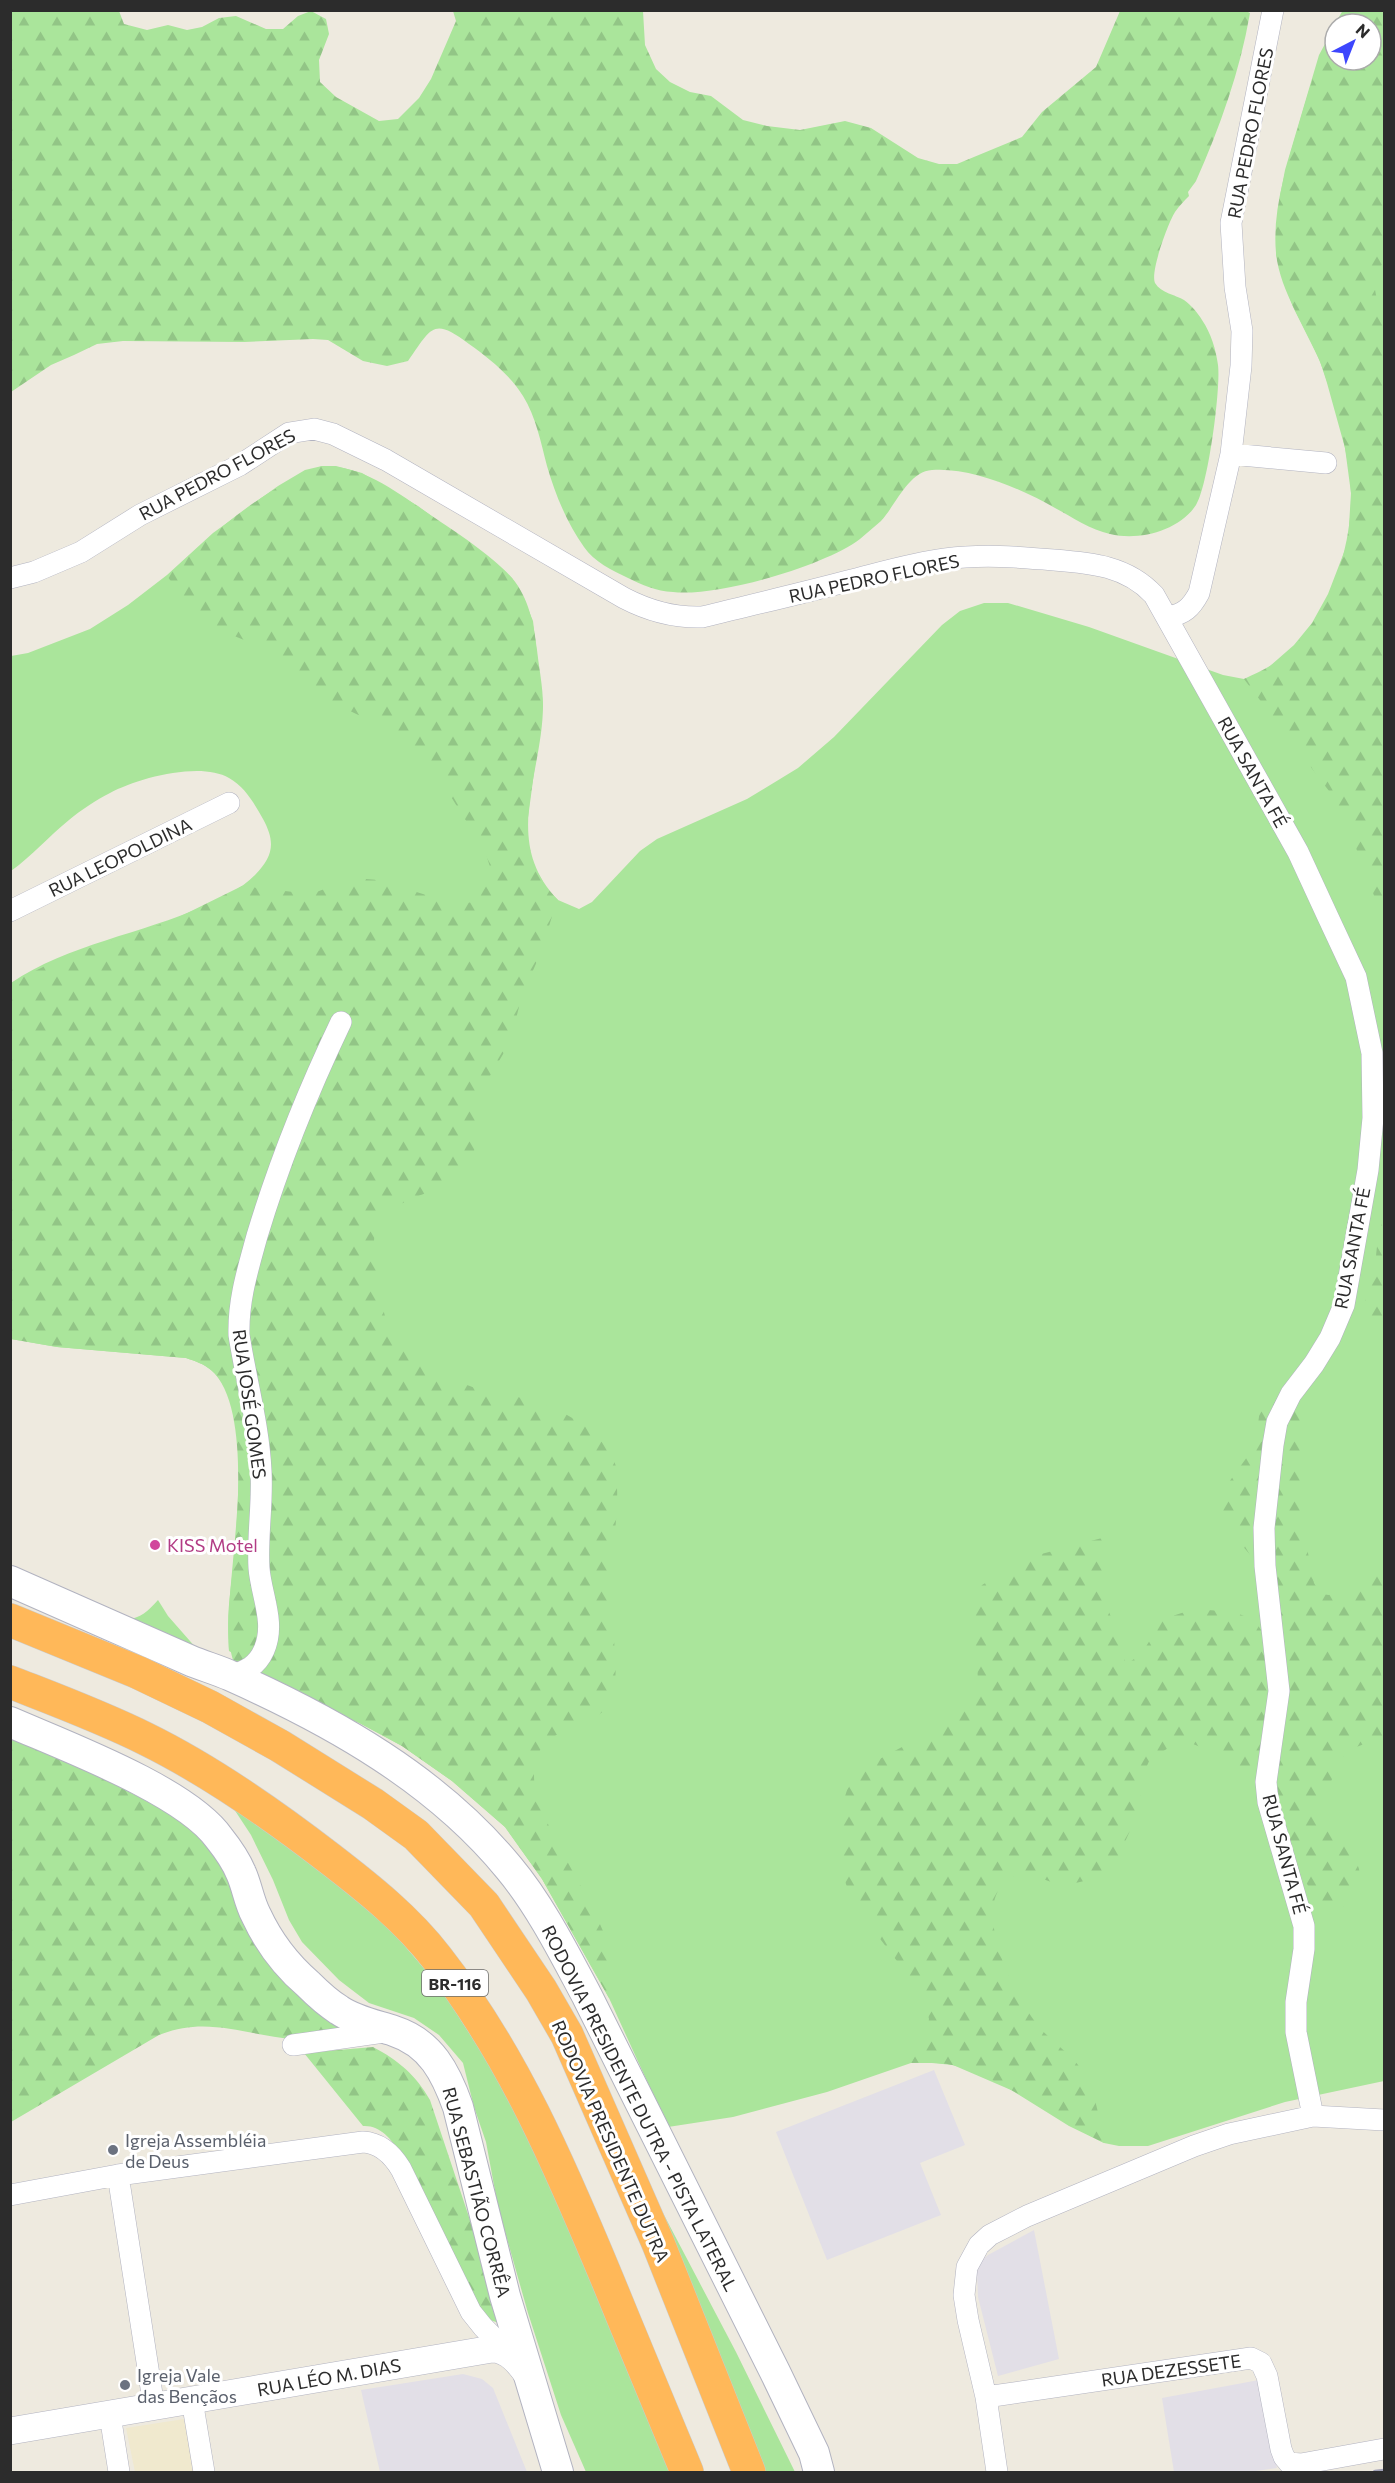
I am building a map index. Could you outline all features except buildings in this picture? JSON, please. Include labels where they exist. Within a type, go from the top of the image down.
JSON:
[{"type":"highway","points":[[10,1611],[80,1638],[137,1672]]},
{"type":"highway","name":"RODOVIA PRESIDENTE DUTRA","points":[[10,1620],[137,1672],[210,1707],[280,1746],[373,1804],[416,1835],[484,1905],[541,1989],[567,2035],[658,2243],[749,2472]]},
{"type":"highway","name":"BR-116","points":[[10,1682],[147,1739],[221,1782],[283,1822],[353,1876],[395,1912],[436,1956],[473,2008],[518,2083],[550,2144],[687,2472]]},
{"type":"main road","name":"RODOVIA PRESIDENTE DUTRA - PISTA LATERAL","points":[[10,1581],[230,1676],[324,1722],[368,1747],[412,1777],[467,1824],[510,1868],[554,1936],[587,1996],[817,2463]]},
{"type":"main road","name":"RUA SEBASTIÃO CORRÊA","points":[[10,1722],[123,1772],[178,1802],[207,1822],[240,1872],[256,1915],[279,1954],[305,1982],[340,2011],[413,2038],[430,2052],[449,2083],[458,2107],[489,2240],[522,2363],[558,2472]]},
{"type":"street","name":"RUA PEDRO FLORES","points":[[10,578],[34,572],[81,552],[140,514],[240,465],[289,433],[314,429],[333,434],[386,460],[624,598],[639,606],[669,615],[702,617],[944,559],[1006,556],[1066,561],[1122,571],[1141,581],[1154,595],[1168,617],[1180,615],[1192,607],[1199,593],[1232,454],[1241,366],[1242,331],[1234,276],[1231,223],[1273,10]]},
{"type":"street","points":[[1232,454],[1326,463]]},
{"type":"street","name":"RUA SANTA FÉ","points":[[1168,617],[1298,852],[1328,916],[1356,977],[1372,1053],[1373,1118],[1368,1170],[1344,1305],[1330,1338],[1291,1394],[1277,1422],[1264,1528],[1265,1566],[1279,1691],[1266,1782],[1268,1802],[1304,1926],[1304,1949],[1296,2002],[1296,2032],[1313,2116]]},
{"type":"street","name":"RUA LEOPOLDINA","points":[[10,911],[229,803]]},
{"type":"street","name":"RUA JOSÉ GOMES","points":[[230,1676],[248,1671],[258,1661],[268,1635],[268,1616],[259,1569],[261,1465],[238,1317],[248,1264],[269,1194],[320,1066],[341,1022]]},
{"type":"street","points":[[293,2045],[394,2030]]},
{"type":"street","points":[[997,2472],[986,2397],[968,2320],[964,2278],[972,2255],[990,2235],[1028,2216],[1194,2146],[1257,2127],[1313,2116],[1384,2121]]},
{"type":"street","points":[[10,2195],[118,2175],[363,2142],[381,2147],[396,2162],[471,2312],[522,2363]]},
{"type":"street","points":[[118,2175],[154,2407]]},
{"type":"street","name":"RUA LÉO M. DIAS","points":[[10,2431],[492,2349],[505,2351],[522,2363]]},
{"type":"street","name":"RUA DEZESSETE","points":[[986,2397],[1251,2358],[1261,2362],[1268,2376],[1281,2449],[1289,2463],[1301,2464],[1384,2449]]},
{"type":"street","points":[[192,2400],[204,2472]]},
{"type":"street","points":[[110,2415],[119,2472]]},
{"type":"shaded area","points":[[934,2070],[965,2145],[920,2163],[941,2215],[827,2260],[776,2132]]},
{"type":"shaded area","points":[[1034,2230],[1059,2359],[998,2376],[978,2297],[977,2272],[981,2261],[988,2255]]},
{"type":"shaded area","points":[[463,2374],[482,2379],[493,2388],[527,2472],[380,2472],[361,2390]]},
{"type":"shaded area","points":[[1259,2380],[1277,2468],[1248,2472],[1174,2472],[1162,2398]]},
{"type":"shaded area","points":[[184,2419],[196,2472],[135,2472],[126,2428]]},
{"type":"green space","points":[[1343,10],[1384,11],[1384,261],[1376,277],[1375,289],[1384,318],[1384,922],[1353,840],[1329,791],[1244,679],[1276,662],[1309,629],[1322,608],[1341,564],[1350,517],[1350,480],[1336,409],[1320,362],[1283,281],[1276,253],[1278,204],[1323,52],[1323,72],[1383,72],[1383,12],[1342,12]]},
{"type":"green space","points":[[11,11],[119,11],[124,24],[147,30],[168,25],[187,30],[202,27],[219,18],[236,16],[266,29],[283,29],[298,16],[311,11],[326,19],[329,34],[319,60],[320,82],[336,97],[379,121],[398,119],[419,98],[431,79],[456,21],[453,11],[643,11],[645,45],[656,69],[670,82],[690,92],[711,96],[743,120],[800,130],[845,121],[871,128],[918,158],[939,164],[957,164],[1022,137],[1042,112],[1096,67],[1120,11],[1246,11],[1250,13],[1246,35],[1221,119],[1196,181],[1188,192],[1189,196],[1178,208],[1164,236],[1155,269],[1155,283],[1187,302],[1205,325],[1218,365],[1218,394],[1213,437],[1201,495],[1189,514],[1158,532],[1121,536],[1103,532],[996,481],[963,472],[932,470],[916,476],[881,521],[844,549],[797,569],[742,585],[692,592],[667,591],[649,587],[622,575],[604,565],[588,552],[572,528],[558,498],[535,421],[523,396],[512,381],[491,361],[448,330],[434,330],[428,334],[408,361],[387,366],[363,361],[328,340],[123,341],[97,344],[51,365],[11,392]]},
{"type":"green space","points":[[1384,11],[1384,2081],[1285,2102],[1148,2146],[1119,2146],[1104,2143],[1069,2126],[1011,2090],[953,2065],[932,2063],[911,2063],[827,2092],[733,2117],[668,2127],[609,1998],[542,1879],[505,1827],[452,1781],[402,1746],[229,1651],[228,1622],[238,1503],[239,1461],[236,1424],[227,1392],[211,1370],[186,1358],[57,1347],[11,1339],[11,983],[56,958],[180,916],[224,896],[244,885],[255,875],[266,862],[271,842],[263,819],[253,801],[240,786],[217,773],[186,771],[136,782],[99,799],[69,820],[11,871],[11,656],[28,653],[90,629],[128,605],[167,575],[213,533],[278,486],[305,470],[336,466],[362,473],[418,506],[490,560],[512,578],[524,599],[533,621],[543,705],[526,833],[531,861],[547,889],[558,900],[579,909],[592,902],[640,851],[657,839],[747,799],[798,768],[834,737],[942,625],[960,611],[984,603],[1008,603],[1089,627],[1223,675],[1244,679],[1261,674],[1294,645],[1312,623],[1328,594],[1348,542],[1351,493],[1345,448],[1320,361],[1293,307],[1276,255],[1276,232],[1285,170],[1323,48],[1323,72],[1383,72],[1383,12],[1342,12]]},
{"type":"green space","points":[[322,466],[352,470],[380,482],[485,553],[518,586],[527,603],[534,631],[543,705],[529,806],[528,831],[532,854],[541,878],[558,900],[541,952],[522,997],[509,1042],[483,1091],[477,1142],[471,1158],[450,1181],[399,1205],[388,1213],[376,1230],[374,1250],[388,1325],[393,1335],[410,1354],[456,1381],[558,1410],[597,1436],[607,1448],[615,1464],[617,1503],[610,1575],[610,1604],[616,1665],[614,1689],[604,1710],[594,1718],[555,1736],[545,1745],[537,1757],[534,1775],[536,1792],[551,1831],[596,1914],[606,1939],[609,1998],[542,1879],[505,1827],[452,1781],[402,1746],[359,1723],[293,1696],[235,1666],[228,1626],[237,1513],[236,1431],[231,1406],[223,1385],[211,1370],[186,1358],[57,1347],[11,1339],[11,983],[63,957],[173,920],[242,886],[311,894],[354,878],[378,880],[455,904],[474,902],[486,886],[491,870],[485,851],[433,768],[417,750],[400,735],[323,698],[284,657],[267,645],[249,642],[222,631],[185,600],[167,576],[221,528],[259,499],[300,475]]},
{"type":"green space","points":[[1384,1217],[1384,1347],[1374,1329],[1365,1302],[1375,1266],[1378,1236]]},
{"type":"green space","points":[[1268,1393],[1279,1393],[1300,1416],[1303,1450],[1301,1518],[1314,1583],[1320,1593],[1335,1594],[1358,1580],[1384,1559],[1384,1651],[1380,1669],[1384,1689],[1384,1736],[1354,1748],[1338,1761],[1328,1791],[1318,1805],[1326,1826],[1353,1855],[1359,1869],[1359,1883],[1354,1897],[1344,1906],[1337,1908],[1329,1906],[1319,1899],[1289,1854],[1259,1789],[1238,1780],[1218,1757],[1208,1750],[1188,1742],[1170,1747],[1150,1759],[1142,1777],[1140,1808],[1113,1869],[1093,1878],[1064,1884],[1022,1874],[1001,1886],[994,1903],[993,1924],[998,1948],[1007,1971],[1018,1994],[1039,2027],[1072,2058],[1086,2077],[1096,2105],[1104,2143],[990,2079],[947,2064],[911,2063],[926,2036],[929,2019],[925,2002],[916,1986],[852,1902],[843,1875],[839,1845],[842,1806],[847,1790],[856,1775],[872,1763],[932,1731],[970,1707],[978,1681],[977,1663],[969,1624],[970,1606],[982,1585],[1030,1557],[1102,1538],[1105,1546],[1104,1569],[1109,1612],[1121,1642],[1126,1665],[1142,1653],[1163,1619],[1194,1609],[1235,1612],[1255,1621],[1265,1636],[1272,1580],[1221,1521],[1219,1504],[1224,1489],[1255,1446],[1261,1402]]},
{"type":"green space","points":[[158,1600],[168,1616],[204,1657],[126,1620],[144,1613]]},
{"type":"green space","points":[[11,1738],[101,1777],[188,1823],[210,1844],[345,2029],[320,2036],[295,2039],[227,2028],[177,2029],[159,2035],[11,2122]]},
{"type":"green space","points":[[230,1803],[268,1828],[386,1924],[439,1986],[514,2103],[674,2472],[586,2472],[561,2415],[528,2313],[498,2207],[486,2142],[463,2063],[439,2035],[414,2018],[369,2003],[339,1980],[302,1942],[289,1920],[251,1835]]},
{"type":"green space","points":[[373,2047],[406,2069],[430,2100],[505,2325],[490,2320],[481,2311],[397,2147],[380,2130],[363,2126],[304,2053]]},
{"type":"green space","points":[[644,2177],[736,2352],[795,2472],[765,2472]]},
{"type":"railway","points":[[1375,2472],[1384,2471]]},
{"type":"place","name":"KISS Motel","points":[[155,1545]]},
{"type":"place","name":"Igreja Assembléia de Deus","points":[[113,2150]]},
{"type":"place","name":"Igreja Vale das Bençãos","points":[[125,2385]]}]
